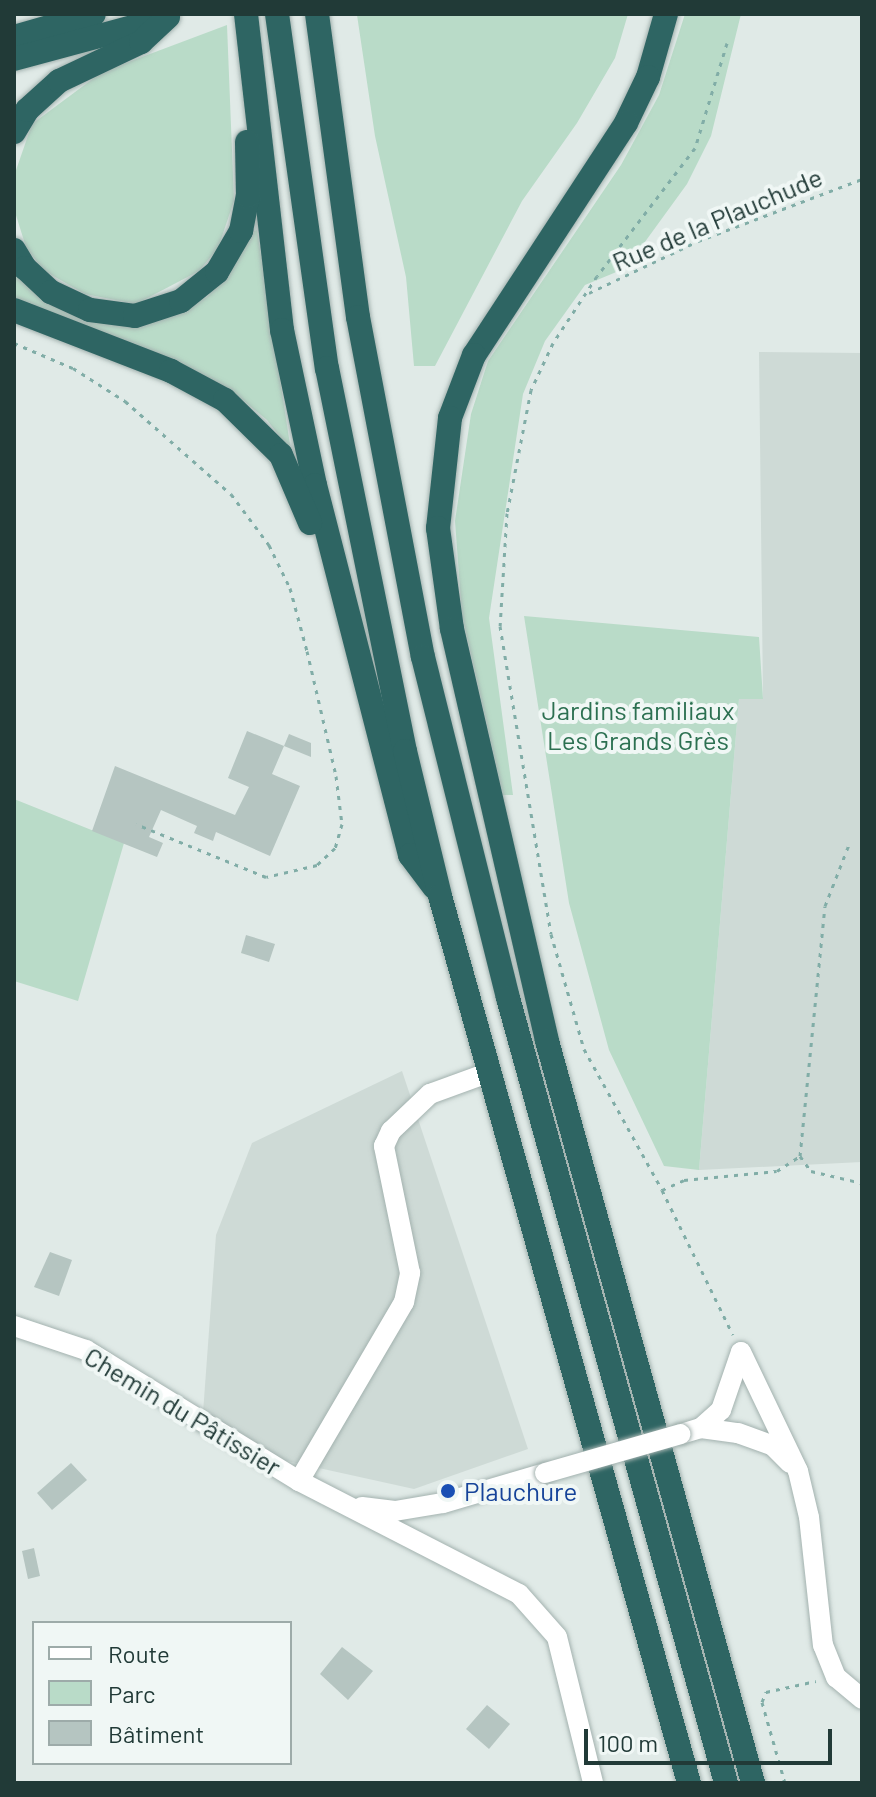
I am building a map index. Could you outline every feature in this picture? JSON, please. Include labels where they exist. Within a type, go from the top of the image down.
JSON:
[{"type":"highway","points":[[14,37],[94,14]]},
{"type":"highway","points":[[246,14],[282,330],[347,623],[410,855],[440,896]]},
{"type":"highway","points":[[277,14],[327,368],[402,737],[440,896],[689,1783]]},
{"type":"highway","points":[[317,14],[358,317],[423,657],[508,998],[726,1783]]},
{"type":"highway","points":[[666,14],[648,77],[626,123],[474,355],[450,418],[438,528],[452,629],[547,1041],[753,1783]]},
{"type":"highway","points":[[14,59],[174,16]]},
{"type":"highway","points":[[14,132],[27,110],[59,81],[141,42],[174,16]]},
{"type":"highway","points":[[14,250],[25,268],[51,292],[90,310],[135,316],[181,301],[217,272],[241,231],[248,196],[244,100],[252,72]]},
{"type":"highway","points":[[14,310],[171,371],[245,416],[281,455],[294,481],[330,592],[347,623]]},
{"type":"street","points":[[299,1481],[404,1302],[410,1273],[384,1146],[391,1131],[430,1094],[490,1072]]},
{"type":"street","name":"Chemin du Pâtissier","points":[[14,1326],[86,1350],[299,1481],[519,1594],[545,1617],[557,1637],[576,1697],[593,1783]]},
{"type":"street","points":[[691,1431],[721,1410],[741,1352]]},
{"type":"street","points":[[741,1352],[798,1471],[809,1517],[823,1645],[836,1677],[862,1699]]},
{"type":"street","points":[[348,1505],[395,1511],[545,1473],[691,1431],[738,1433],[773,1446],[798,1471]]},
{"type":"path","points":[[727,43],[695,148],[553,343],[531,390],[507,513],[500,626],[551,934],[579,1035],[641,1158],[662,1190],[741,1352]]},
{"type":"path","name":"Rue de la Plauchude","points":[[586,295],[698,241],[862,179]]},
{"type":"path","points":[[14,343],[73,368],[125,401],[231,494],[269,545],[290,588],[307,651],[336,776],[342,824],[335,848],[317,865],[266,877],[136,824]]},
{"type":"path","points":[[850,842],[825,906],[800,1156],[811,1171],[862,1183]]},
{"type":"path","points":[[662,1190],[684,1180],[777,1171],[800,1156]]},
{"type":"path","points":[[785,1783],[762,1702],[766,1692],[836,1677]]},
{"type":"shaded area","points":[[759,352],[862,353],[862,1162],[699,1170],[739,699],[763,698]]},
{"type":"shaded area","points":[[402,1071],[528,1449],[414,1489],[278,1459],[203,1413],[216,1235],[252,1143]]},
{"type":"green space","points":[[628,14],[615,58],[577,123],[522,201],[435,366],[414,366],[406,277],[375,136],[357,15]]},
{"type":"green space","points":[[685,14],[741,14],[711,136],[687,184],[626,268],[585,285],[545,341],[523,394],[489,618],[513,795],[503,795],[462,615],[455,521],[471,414],[488,361],[621,165],[659,95]]},
{"type":"green space","points":[[227,25],[234,201],[218,248],[199,271],[136,304],[85,294],[43,270],[26,247],[14,209],[14,176],[32,124],[102,72]]},
{"type":"green space","points":[[257,230],[291,451],[267,420],[228,388],[14,302],[14,267],[128,323],[156,322],[207,297],[225,276],[248,234]]},
{"type":"green space","name":"Jardins familiaux Les Grands Grès","points":[[524,616],[759,637],[763,699],[739,699],[699,1170],[664,1166],[609,1050],[569,903]]},
{"type":"green space","points":[[14,799],[124,843],[78,1001],[14,981]]},
{"type":"building","points":[[247,731],[284,746],[272,774],[300,786],[270,856],[216,832],[213,841],[194,833],[197,826],[161,810],[149,837],[163,843],[157,857],[92,831],[115,766],[235,815],[249,787],[228,778]]},
{"type":"building","points":[[289,734],[311,743],[311,757],[284,746]]},
{"type":"building","points":[[246,935],[275,944],[269,962],[241,953]]},
{"type":"building","points":[[50,1252],[72,1260],[59,1296],[34,1287]]},
{"type":"building","points":[[71,1463],[87,1480],[52,1510],[37,1493]]},
{"type":"building","points":[[34,1548],[40,1576],[28,1579],[22,1551]]},
{"type":"building","points":[[342,1647],[373,1671],[348,1700],[320,1674]]},
{"type":"building","points":[[487,1705],[510,1724],[489,1749],[466,1729]]},
{"type":"place","name":"Plauchure","points":[[448,1491]]}]
